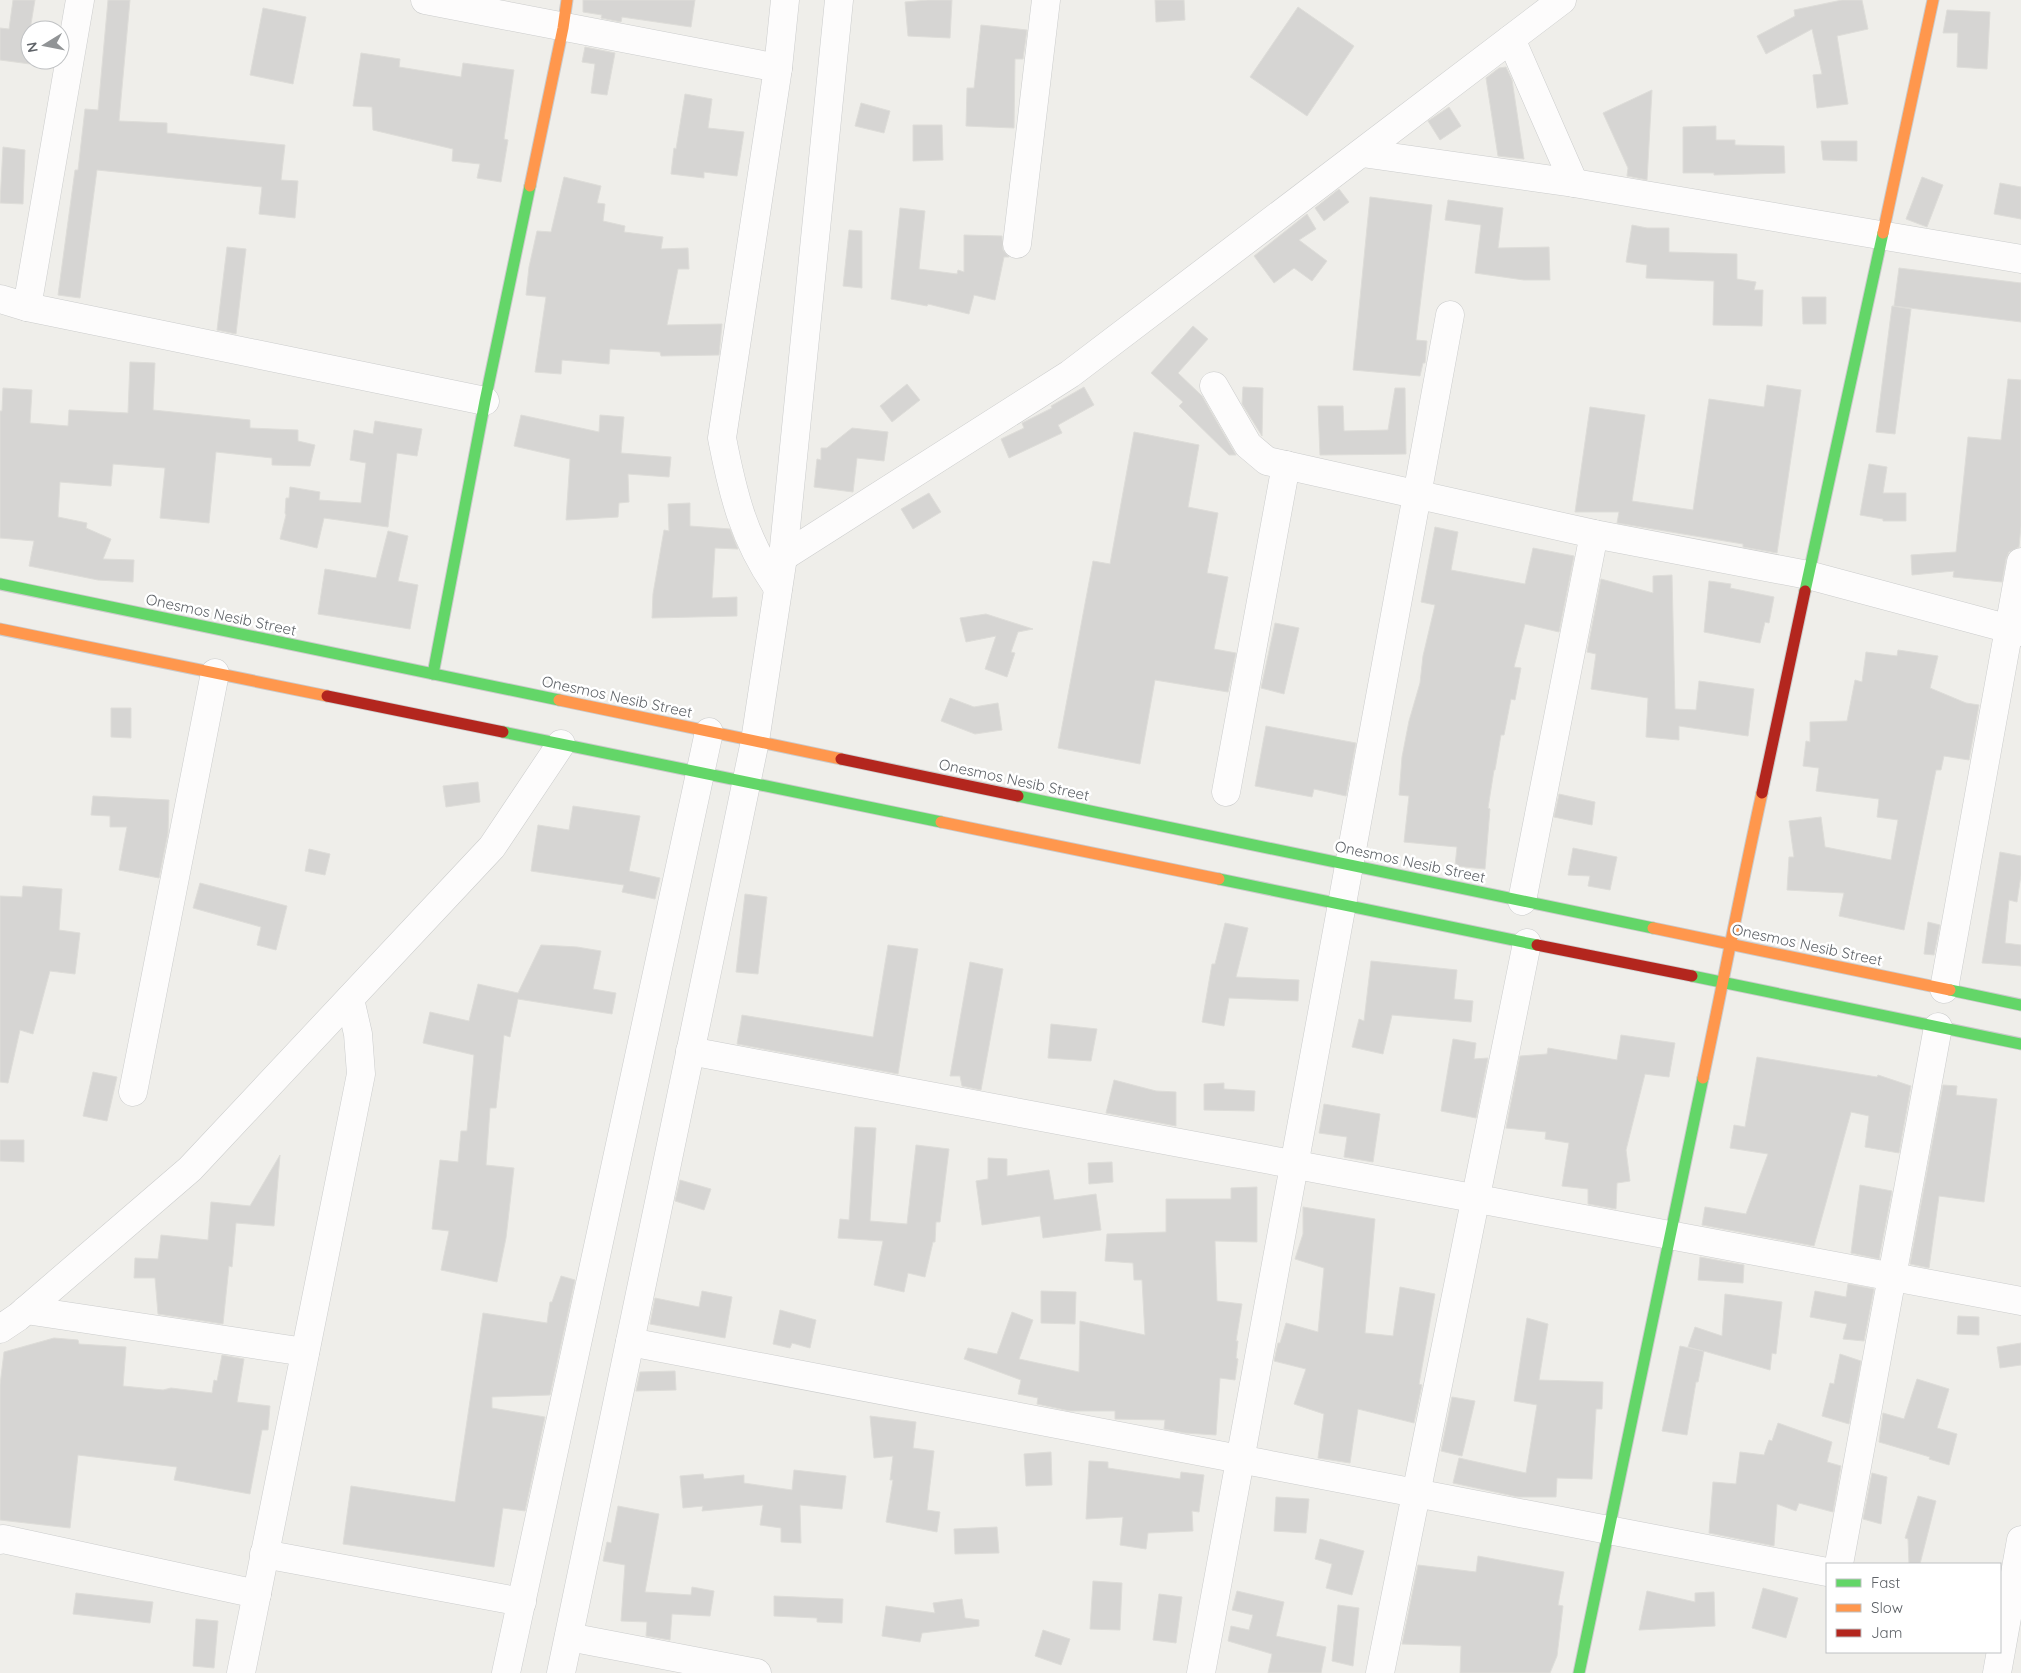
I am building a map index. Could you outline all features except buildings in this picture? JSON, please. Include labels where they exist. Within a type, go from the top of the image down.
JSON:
[{"type":"street","points":[[27,307],[80,0]]},
{"type":"street","points":[[425,0],[778,68]]},
{"type":"street","points":[[433,674],[486,401],[563,28],[567,0]]},
{"type":"street","points":[[778,588],[762,566],[748,537],[733,494],[722,438],[778,68],[785,0]]},
{"type":"street","points":[[561,1673],[754,741],[783,557],[839,0]]},
{"type":"street","points":[[1017,244],[1046,0]]},
{"type":"street","points":[[783,557],[1070,374],[1562,0]]},
{"type":"street","points":[[1579,1673],[1723,983],[1729,944],[1933,0]]},
{"type":"street","points":[[1511,39],[1574,183]]},
{"type":"street","points":[[1362,153],[1574,183],[2021,259]]},
{"type":"street","points":[[0,299],[27,307],[486,401]]},
{"type":"street","points":[[1201,1673],[1450,314]]},
{"type":"street","points":[[1214,386],[1248,445],[1267,461],[1594,534],[1808,575],[2015,630]]},
{"type":"street","points":[[1226,792],[1286,465]]},
{"type":"street","points":[[1522,901],[1594,534]]},
{"type":"street","points":[[1944,989],[2015,630],[2021,562]]},
{"type":"street","name":"Onesmos Nesib Street","points":[[0,584],[2021,1005]]},
{"type":"street","points":[[0,629],[2021,1044]]},
{"type":"street","points":[[133,1092],[216,673]]},
{"type":"street","points":[[506,1673],[708,732]]},
{"type":"street","points":[[0,1329],[26,1310],[190,1169],[492,847],[561,744]]},
{"type":"street","points":[[1380,1673],[1527,943]]},
{"type":"street","points":[[241,1673],[361,1074],[358,1034],[350,999]]},
{"type":"street","points":[[1840,1563],[1938,1027]]},
{"type":"street","points":[[690,1051],[2021,1302]]},
{"type":"street","points":[[26,1310],[305,1352]]},
{"type":"street","points":[[630,1342],[1826,1572]]},
{"type":"street","points":[[0,1540],[3,1539],[257,1594]]},
{"type":"street","points":[[2001,1653],[2021,1540]]},
{"type":"street","points":[[264,1554],[522,1602]]},
{"type":"street","points":[[568,1637],[757,1673]]},
{"type":"street","points":[[1997,1673],[2001,1653]]},
{"type":"traffic: fast","points":[[433,674],[485,401],[530,186]]},
{"type":"traffic: fast","points":[[1805,591],[1883,233]]},
{"type":"traffic: fast","points":[[0,584],[559,700]]},
{"type":"traffic: fast","points":[[503,732],[941,822]]},
{"type":"traffic: fast","points":[[1018,796],[1653,928]]},
{"type":"traffic: fast","points":[[1219,879],[1537,945]]},
{"type":"traffic: fast","points":[[1692,976],[2021,1044]]},
{"type":"traffic: fast","points":[[1950,990],[2021,1005]]},
{"type":"traffic: fast","points":[[1579,1673],[1703,1078]]},
{"type":"traffic: slow","points":[[530,186],[563,28],[567,0]]},
{"type":"traffic: slow","points":[[1883,233],[1933,0]]},
{"type":"traffic: slow","points":[[0,629],[327,696]]},
{"type":"traffic: slow","points":[[559,700],[841,759]]},
{"type":"traffic: slow","points":[[1703,1078],[1762,793]]},
{"type":"traffic: slow","points":[[941,822],[1219,879]]},
{"type":"traffic: slow","points":[[1653,928],[1950,990]]},
{"type":"traffic: jam","points":[[1762,793],[1805,591]]},
{"type":"traffic: jam","points":[[327,696],[503,732]]},
{"type":"traffic: jam","points":[[841,759],[1018,796]]},
{"type":"traffic: jam","points":[[1537,945],[1692,976]]}]
